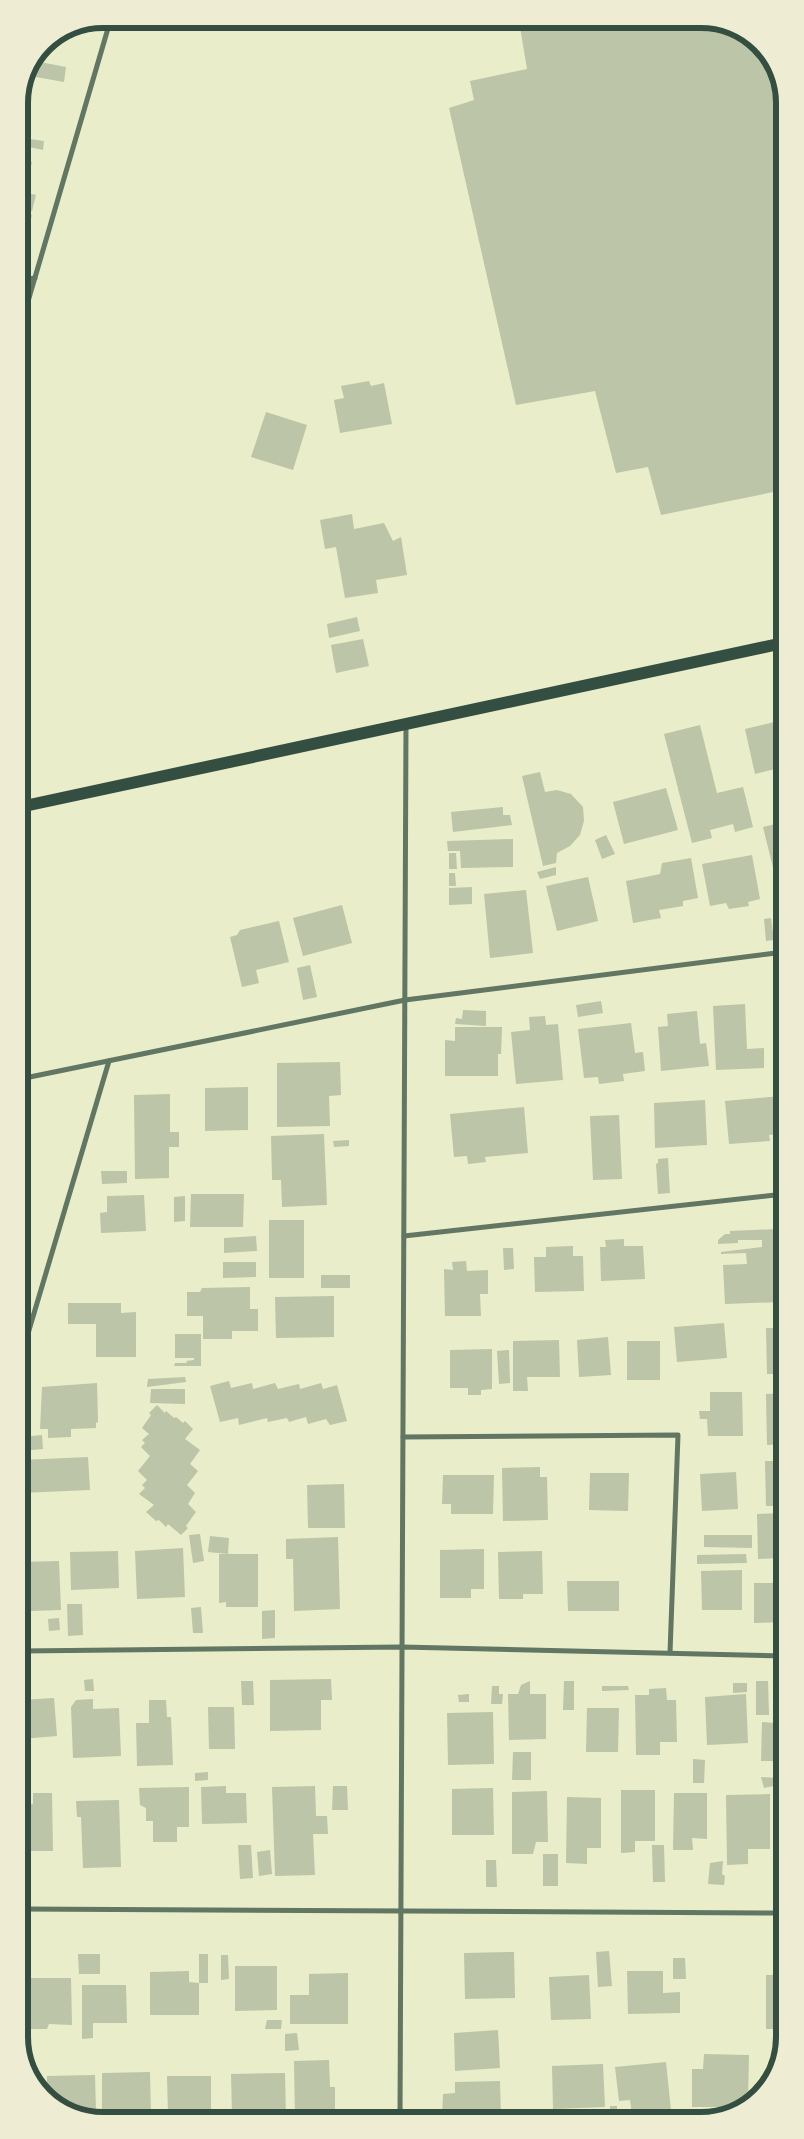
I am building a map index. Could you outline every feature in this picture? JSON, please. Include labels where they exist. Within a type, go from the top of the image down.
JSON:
[{"type":"main road","points":[[28,805],[776,645]]},
{"type":"street","points":[[28,302],[108,28]]},
{"type":"street","points":[[28,279],[35,278]]},
{"type":"street","points":[[400,2112],[406,724]]},
{"type":"street","points":[[28,1077],[405,1000],[776,953]]},
{"type":"street","points":[[28,1333],[109,1061]]},
{"type":"street","points":[[404,1236],[776,1195]]},
{"type":"street","points":[[403,1437],[678,1435],[670,1653]]},
{"type":"street","points":[[28,1651],[402,1647],[776,1656]]},
{"type":"street","points":[[28,1909],[776,1913]]},
{"type":"building","points":[[520,28],[716,29],[730,33],[751,46],[766,65],[771,74],[776,93],[776,491],[661,515],[648,467],[616,473],[595,391],[516,405],[449,108],[474,100],[470,81],[527,69]]},
{"type":"building","points":[[40,62],[66,67],[64,82],[32,76]]},
{"type":"building","points":[[30,139],[44,141],[43,150],[29,147]]},
{"type":"building","points":[[28,161],[32,162],[28,180]]},
{"type":"building","points":[[28,193],[36,195],[32,211],[28,210]]},
{"type":"building","points":[[28,214],[32,215],[28,230]]},
{"type":"building","points":[[369,381],[371,386],[384,383],[392,424],[340,433],[334,400],[344,398],[341,386]]},
{"type":"building","points":[[266,412],[307,425],[293,470],[251,457]]},
{"type":"building","points":[[352,514],[354,529],[384,523],[393,541],[401,537],[407,575],[376,580],[378,593],[345,598],[336,547],[325,549],[320,520]]},
{"type":"building","points":[[357,617],[360,631],[329,638],[327,624]]},
{"type":"building","points":[[363,639],[369,666],[336,673],[331,645]]},
{"type":"building","points":[[776,722],[776,769],[755,774],[745,729]]},
{"type":"building","points":[[700,725],[717,793],[743,787],[753,827],[735,832],[733,824],[710,830],[712,838],[692,843],[664,734]]},
{"type":"building","points":[[540,772],[545,792],[557,790],[571,794],[583,807],[584,821],[580,835],[570,846],[557,853],[556,863],[543,866],[522,776]]},
{"type":"building","points":[[666,788],[678,830],[624,844],[613,802]]},
{"type":"building","points":[[503,807],[503,815],[510,815],[512,825],[453,832],[451,812]]},
{"type":"building","points":[[776,824],[776,880],[763,827]]},
{"type":"building","points":[[606,835],[615,854],[602,859],[595,840]]},
{"type":"building","points":[[513,839],[513,867],[461,868],[460,851],[448,851],[447,841]]},
{"type":"building","points":[[449,853],[456,853],[457,869],[449,869]]},
{"type":"building","points":[[752,855],[760,899],[748,902],[749,906],[729,909],[726,903],[710,906],[702,864]]},
{"type":"building","points":[[691,858],[698,898],[683,901],[683,906],[659,910],[661,918],[633,923],[626,881],[660,874],[662,863]]},
{"type":"building","points":[[556,867],[556,875],[540,879],[537,872]]},
{"type":"building","points":[[449,873],[455,873],[456,886],[449,886]]},
{"type":"building","points":[[588,877],[598,921],[557,931],[546,886]]},
{"type":"building","points":[[472,887],[472,904],[449,905],[449,888]]},
{"type":"building","points":[[526,890],[533,953],[490,958],[484,894]]},
{"type":"building","points":[[342,905],[352,943],[303,956],[293,918]]},
{"type":"building","points":[[771,918],[774,940],[766,941],[764,919]]},
{"type":"building","points":[[279,921],[289,962],[256,970],[259,983],[242,987],[230,937],[237,935],[240,930]]},
{"type":"building","points":[[310,965],[317,997],[303,1000],[297,968]]},
{"type":"building","points":[[601,1001],[603,1013],[578,1017],[576,1005]]},
{"type":"building","points":[[745,1004],[747,1049],[764,1048],[764,1068],[716,1070],[713,1006]]},
{"type":"building","points":[[463,1010],[486,1011],[486,1026],[455,1024],[456,1018],[462,1019]]},
{"type":"building","points":[[697,1011],[700,1044],[706,1043],[709,1066],[661,1071],[658,1027],[668,1026],[667,1014]]},
{"type":"building","points":[[545,1016],[546,1025],[558,1024],[563,1080],[516,1084],[511,1032],[530,1030],[529,1017]]},
{"type":"building","points":[[631,1023],[635,1053],[643,1052],[645,1071],[623,1074],[624,1081],[599,1084],[598,1077],[584,1078],[578,1029]]},
{"type":"building","points":[[455,1027],[502,1027],[501,1054],[498,1054],[498,1076],[445,1076],[445,1040],[455,1041]]},
{"type":"building","points":[[340,1062],[341,1095],[329,1096],[330,1126],[277,1127],[277,1063]]},
{"type":"building","points":[[248,1087],[248,1130],[205,1131],[205,1088]]},
{"type":"building","points":[[170,1094],[170,1132],[179,1132],[179,1147],[169,1147],[169,1178],[135,1179],[134,1095]]},
{"type":"building","points":[[776,1096],[776,1134],[769,1135],[770,1141],[729,1144],[725,1101]]},
{"type":"building","points":[[705,1100],[707,1145],[655,1148],[654,1103]]},
{"type":"building","points":[[524,1107],[528,1153],[485,1157],[486,1162],[468,1164],[467,1156],[454,1157],[450,1114]]},
{"type":"building","points":[[619,1115],[622,1179],[593,1180],[590,1116]]},
{"type":"building","points":[[324,1134],[327,1205],[282,1207],[281,1180],[272,1180],[271,1136]]},
{"type":"building","points":[[349,1140],[349,1146],[334,1147],[333,1141]]},
{"type":"building","points":[[668,1158],[670,1193],[658,1194],[656,1164],[658,1159]]},
{"type":"building","points":[[101,1171],[127,1171],[127,1183],[102,1184]]},
{"type":"building","points":[[191,1194],[244,1194],[243,1227],[190,1227]]},
{"type":"building","points":[[144,1195],[146,1231],[101,1233],[100,1213],[107,1212],[107,1196]]},
{"type":"building","points":[[185,1196],[185,1221],[174,1222],[174,1197]]},
{"type":"building","points":[[269,1220],[304,1220],[304,1278],[269,1278]]},
{"type":"building","points":[[776,1229],[776,1302],[725,1304],[723,1265],[747,1264],[746,1253],[721,1254],[721,1252],[762,1247],[762,1240],[738,1240],[738,1243],[718,1244],[718,1240],[725,1234],[730,1234],[730,1231]]},
{"type":"building","points":[[256,1236],[257,1251],[224,1253],[224,1238]]},
{"type":"building","points":[[624,1239],[624,1246],[643,1246],[645,1279],[601,1281],[600,1247],[606,1247],[605,1240]]},
{"type":"building","points":[[573,1246],[573,1256],[583,1256],[584,1291],[535,1292],[534,1257],[546,1257],[546,1247]]},
{"type":"building","points":[[503,1248],[513,1248],[514,1269],[504,1270]]},
{"type":"building","points":[[466,1261],[467,1271],[488,1270],[488,1294],[480,1294],[481,1316],[445,1316],[444,1269],[453,1270],[452,1262]]},
{"type":"building","points":[[223,1262],[256,1262],[256,1277],[223,1278]]},
{"type":"building","points":[[321,1275],[350,1275],[350,1288],[321,1288]]},
{"type":"building","points":[[250,1287],[250,1309],[258,1309],[258,1331],[232,1331],[232,1339],[203,1339],[203,1316],[187,1316],[187,1292],[200,1292],[202,1288]]},
{"type":"building","points":[[334,1296],[334,1337],[276,1338],[275,1297]]},
{"type":"building","points":[[68,1303],[121,1303],[121,1313],[136,1312],[136,1357],[96,1357],[96,1324],[68,1324]]},
{"type":"building","points":[[724,1323],[727,1358],[677,1362],[674,1327]]},
{"type":"building","points":[[766,1328],[776,1328],[776,1374],[767,1374]]},
{"type":"building","points":[[175,1334],[201,1334],[201,1366],[174,1366],[175,1363],[187,1363],[186,1361],[194,1360],[194,1358],[175,1358]]},
{"type":"building","points":[[608,1337],[611,1375],[579,1377],[577,1340]]},
{"type":"building","points":[[559,1340],[560,1377],[527,1377],[528,1391],[513,1391],[513,1341]]},
{"type":"building","points":[[627,1341],[660,1341],[660,1380],[627,1380]]},
{"type":"building","points":[[492,1349],[492,1389],[481,1390],[481,1395],[468,1395],[468,1388],[450,1388],[450,1350]]},
{"type":"building","points":[[509,1350],[510,1383],[499,1384],[497,1351]]},
{"type":"building","points":[[185,1377],[186,1382],[147,1387],[148,1379]]},
{"type":"building","points":[[229,1381],[231,1388],[252,1383],[253,1389],[275,1383],[278,1389],[299,1384],[300,1389],[321,1383],[323,1389],[337,1385],[347,1421],[330,1425],[326,1419],[308,1424],[306,1417],[289,1422],[287,1418],[268,1422],[267,1418],[239,1425],[238,1418],[220,1422],[210,1386]]},
{"type":"building","points":[[97,1383],[98,1422],[96,1423],[96,1428],[71,1429],[71,1437],[48,1438],[48,1429],[40,1429],[42,1387]]},
{"type":"building","points":[[151,1389],[185,1389],[185,1404],[150,1403]]},
{"type":"building","points":[[710,1392],[742,1392],[743,1436],[708,1436],[707,1419],[700,1419],[699,1411],[710,1411]]},
{"type":"building","points":[[776,1393],[776,1444],[767,1445],[766,1394]]},
{"type":"building","points":[[157,1405],[165,1413],[166,1411],[183,1423],[185,1421],[193,1429],[185,1439],[200,1450],[190,1464],[198,1471],[187,1485],[195,1493],[188,1504],[196,1512],[186,1526],[188,1528],[181,1535],[168,1524],[166,1527],[146,1512],[154,1505],[139,1494],[145,1488],[142,1485],[147,1480],[138,1471],[150,1456],[141,1447],[145,1443],[142,1440],[149,1434],[142,1428],[151,1415],[149,1413]]},
{"type":"building","points":[[42,1435],[43,1449],[28,1450],[28,1436]]},
{"type":"building","points":[[88,1457],[90,1490],[28,1493],[28,1460]]},
{"type":"building","points":[[765,1461],[776,1461],[776,1506],[766,1506]]},
{"type":"building","points":[[540,1467],[540,1477],[547,1477],[548,1520],[503,1521],[502,1468]]},
{"type":"building","points":[[736,1472],[738,1509],[702,1511],[700,1474]]},
{"type":"building","points":[[590,1473],[629,1473],[628,1511],[589,1510]]},
{"type":"building","points":[[443,1475],[494,1475],[493,1514],[451,1514],[451,1504],[442,1504]]},
{"type":"building","points":[[344,1484],[345,1528],[308,1528],[307,1485]]},
{"type":"building","points":[[776,1513],[776,1558],[758,1559],[757,1514]]},
{"type":"building","points":[[200,1534],[204,1561],[193,1563],[189,1535]]},
{"type":"building","points":[[704,1535],[752,1535],[752,1548],[704,1547]]},
{"type":"building","points":[[210,1536],[229,1538],[228,1554],[208,1552]]},
{"type":"building","points":[[338,1537],[340,1609],[294,1611],[293,1559],[286,1559],[286,1539]]},
{"type":"building","points":[[183,1548],[185,1597],[137,1599],[135,1551]]},
{"type":"building","points":[[484,1549],[484,1589],[471,1589],[471,1598],[440,1598],[440,1550]]},
{"type":"building","points":[[118,1551],[119,1588],[71,1590],[70,1552]]},
{"type":"building","points":[[542,1551],[543,1594],[523,1594],[523,1599],[499,1599],[498,1552]]},
{"type":"building","points":[[219,1554],[258,1554],[258,1607],[226,1607],[226,1602],[219,1603]]},
{"type":"building","points":[[746,1554],[747,1563],[697,1564],[697,1555]]},
{"type":"building","points":[[59,1561],[61,1610],[31,1611],[30,1595],[28,1595],[28,1562]]},
{"type":"building","points":[[742,1570],[742,1610],[702,1610],[701,1571]]},
{"type":"building","points":[[567,1581],[619,1581],[619,1611],[568,1611]]},
{"type":"building","points":[[754,1583],[776,1583],[776,1622],[754,1623]]},
{"type":"building","points":[[67,1604],[82,1604],[83,1635],[68,1636]]},
{"type":"building","points":[[201,1607],[203,1633],[193,1633],[191,1608]]},
{"type":"building","points":[[275,1610],[275,1638],[262,1639],[262,1611]]},
{"type":"building","points":[[59,1618],[60,1630],[49,1631],[48,1619]]},
{"type":"building","points":[[93,1679],[94,1691],[85,1691],[84,1680]]},
{"type":"building","points":[[331,1679],[332,1700],[321,1700],[321,1730],[270,1731],[270,1680]]},
{"type":"building","points":[[241,1681],[253,1681],[254,1705],[242,1705]]},
{"type":"building","points":[[530,1681],[530,1694],[546,1694],[546,1739],[509,1740],[508,1694],[518,1694],[521,1685]]},
{"type":"building","points":[[564,1681],[574,1681],[574,1710],[563,1710]]},
{"type":"building","points":[[756,1681],[768,1681],[769,1715],[756,1715]]},
{"type":"building","points":[[733,1683],[747,1683],[747,1692],[733,1693]]},
{"type":"building","points":[[492,1686],[499,1686],[499,1694],[503,1694],[502,1704],[491,1704]]},
{"type":"building","points":[[602,1686],[628,1686],[629,1690],[602,1691]]},
{"type":"building","points":[[666,1688],[667,1700],[676,1700],[677,1742],[660,1742],[660,1755],[636,1755],[635,1695],[649,1695],[649,1689]]},
{"type":"building","points":[[469,1694],[469,1702],[459,1702],[458,1695]]},
{"type":"building","points":[[746,1694],[748,1743],[707,1745],[705,1697]]},
{"type":"building","points":[[54,1698],[57,1736],[28,1738],[28,1700]]},
{"type":"building","points":[[93,1699],[93,1709],[119,1708],[121,1756],[73,1758],[71,1707],[76,1700]]},
{"type":"building","points":[[149,1700],[166,1700],[167,1717],[171,1717],[173,1765],[137,1766],[136,1723],[149,1723]]},
{"type":"building","points":[[208,1707],[234,1707],[235,1749],[209,1749]]},
{"type":"building","points":[[587,1708],[619,1708],[618,1752],[586,1752]]},
{"type":"building","points":[[493,1712],[494,1764],[448,1765],[447,1713]]},
{"type":"building","points":[[762,1722],[776,1723],[776,1761],[761,1761]]},
{"type":"building","points":[[513,1752],[531,1752],[531,1780],[512,1780]]},
{"type":"building","points":[[693,1759],[705,1760],[704,1783],[693,1783]]},
{"type":"building","points":[[208,1772],[208,1780],[195,1781],[195,1773]]},
{"type":"building","points":[[761,1777],[776,1778],[776,1786],[764,1788]]},
{"type":"building","points":[[226,1786],[226,1793],[246,1793],[247,1823],[202,1824],[201,1787]]},
{"type":"building","points":[[315,1786],[316,1816],[327,1816],[328,1834],[313,1834],[315,1875],[275,1876],[272,1787]]},
{"type":"building","points":[[333,1786],[347,1786],[348,1810],[332,1810]]},
{"type":"building","points":[[189,1787],[189,1827],[177,1827],[177,1842],[153,1842],[153,1821],[146,1821],[146,1808],[140,1805],[139,1788]]},
{"type":"building","points":[[493,1788],[494,1835],[452,1835],[452,1789]]},
{"type":"building","points":[[621,1790],[655,1790],[655,1841],[635,1841],[635,1852],[621,1853]]},
{"type":"building","points":[[547,1791],[548,1842],[536,1842],[533,1854],[512,1854],[512,1792]]},
{"type":"building","points":[[33,1793],[52,1793],[53,1851],[28,1851],[28,1804],[33,1804]]},
{"type":"building","points":[[674,1793],[707,1793],[707,1839],[692,1838],[693,1850],[673,1850]]},
{"type":"building","points":[[770,1794],[770,1849],[748,1849],[748,1864],[727,1865],[726,1795]]},
{"type":"building","points":[[567,1797],[601,1798],[601,1848],[587,1848],[587,1864],[566,1863]]},
{"type":"building","points":[[119,1800],[121,1867],[83,1868],[81,1817],[77,1817],[76,1801]]},
{"type":"building","points":[[238,1845],[251,1845],[253,1878],[240,1879]]},
{"type":"building","points":[[652,1845],[664,1845],[665,1882],[653,1882]]},
{"type":"building","points":[[270,1850],[272,1874],[259,1876],[257,1852]]},
{"type":"building","points":[[543,1854],[558,1854],[558,1886],[543,1886]]},
{"type":"building","points":[[486,1860],[496,1860],[497,1887],[486,1887]]},
{"type":"building","points":[[723,1861],[722,1874],[725,1876],[724,1885],[708,1884],[710,1863]]},
{"type":"building","points":[[609,1951],[612,1986],[598,1987],[596,1952]]},
{"type":"building","points":[[514,1952],[515,1998],[465,1999],[464,1953]]},
{"type":"building","points":[[78,1954],[100,1954],[100,1974],[79,1974]]},
{"type":"building","points":[[199,1954],[208,1954],[208,1983],[199,1983]]},
{"type":"building","points":[[221,1955],[228,1955],[229,1979],[221,1980]]},
{"type":"building","points":[[673,1958],[685,1958],[686,1979],[673,1979]]},
{"type":"building","points":[[235,1966],[277,1966],[277,2010],[235,2011]]},
{"type":"building","points":[[189,1971],[189,1982],[199,1983],[199,2015],[150,2015],[150,1972]]},
{"type":"building","points":[[627,1971],[663,1971],[663,1993],[680,1992],[680,2013],[628,2014]]},
{"type":"building","points":[[348,1973],[348,2024],[290,2024],[290,1995],[309,1995],[309,1974]]},
{"type":"building","points":[[589,1975],[591,2019],[551,2020],[549,1977]]},
{"type":"building","points":[[766,1975],[776,1975],[776,2029],[766,2029]]},
{"type":"building","points":[[28,1978],[71,1978],[72,2025],[49,2024],[47,2029],[28,2029]]},
{"type":"building","points":[[82,1985],[126,1985],[127,2023],[93,2023],[93,2038],[82,2039]]},
{"type":"building","points":[[267,2020],[282,2020],[281,2029],[265,2029]]},
{"type":"building","points":[[498,2030],[500,2068],[455,2071],[454,2033]]},
{"type":"building","points":[[297,2033],[299,2050],[285,2051],[285,2034]]},
{"type":"building","points":[[704,2054],[749,2055],[748,2095],[727,2107],[692,2107],[692,2069],[703,2069]]},
{"type":"building","points":[[329,2060],[330,2087],[335,2087],[335,2111],[295,2111],[294,2061]]},
{"type":"building","points":[[666,2062],[671,2110],[632,2112],[630,2100],[619,2101],[615,2067]]},
{"type":"building","points":[[603,2064],[605,2107],[553,2109],[552,2066]]},
{"type":"building","points":[[150,2072],[151,2111],[102,2111],[102,2073]]},
{"type":"building","points":[[285,2073],[286,2111],[232,2111],[231,2074]]},
{"type":"building","points":[[95,2075],[96,2111],[74,2106],[53,2093],[47,2086],[47,2076]]},
{"type":"building","points":[[167,2076],[211,2076],[211,2110],[168,2111]]},
{"type":"building","points":[[500,2081],[501,2112],[442,2112],[443,2094],[455,2093],[455,2082]]},
{"type":"building","points":[[610,2106],[617,2106],[617,2112],[610,2112]]}]
